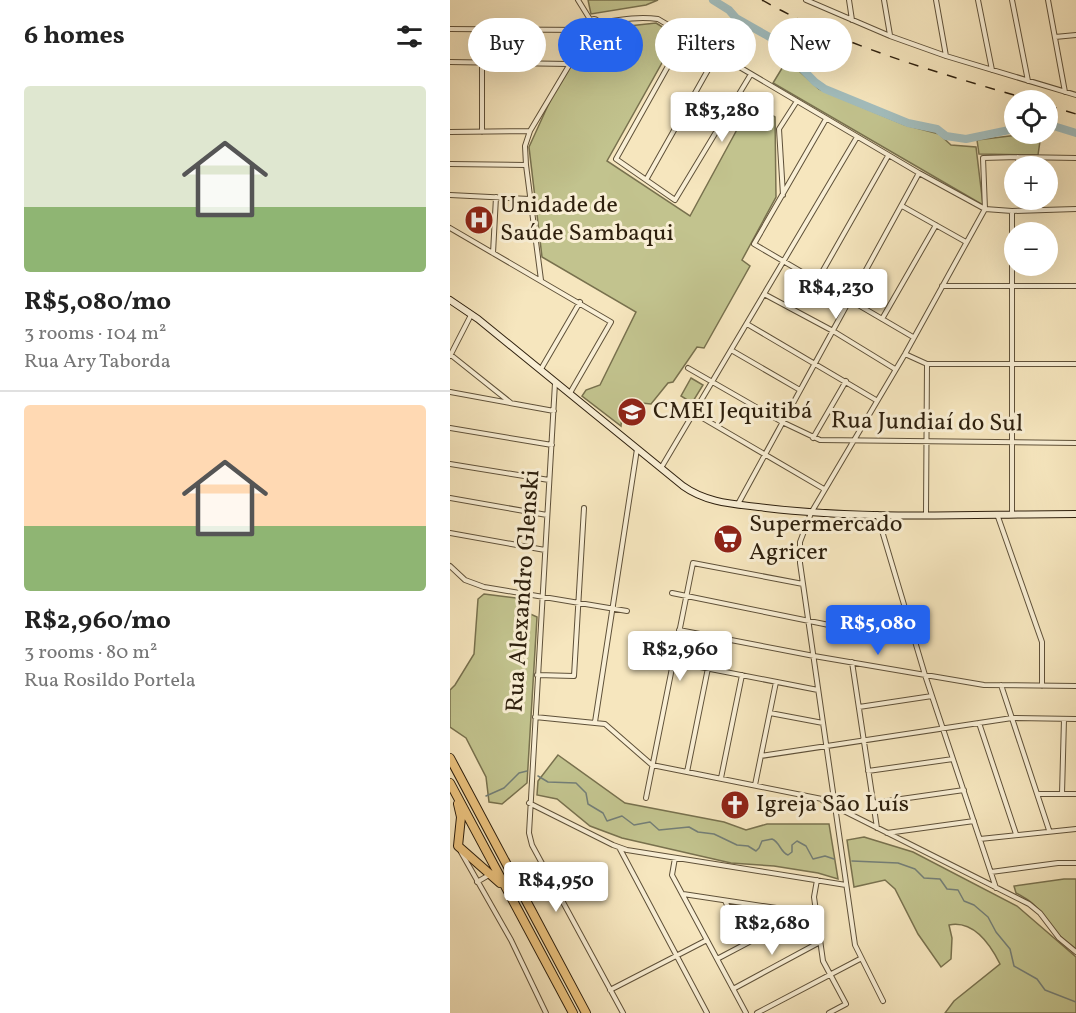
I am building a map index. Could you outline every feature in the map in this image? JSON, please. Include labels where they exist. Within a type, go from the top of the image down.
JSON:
[{"type":"highway","points":[[450,758],[586,1013]]},
{"type":"highway","points":[[450,783],[461,817],[458,846],[508,891]]},
{"type":"highway","points":[[450,783],[573,1013]]},
{"type":"main road","points":[[450,300],[472,315],[698,496],[711,501],[811,513],[1076,514]]},
{"type":"street","points":[[578,0],[589,18]]},
{"type":"street","points":[[806,0],[848,18]]},
{"type":"street","points":[[849,0],[852,18]]},
{"type":"street","points":[[884,0],[890,36]]},
{"type":"street","points":[[936,0],[946,57]]},
{"type":"street","points":[[978,0],[992,70]]},
{"type":"street","points":[[1012,0],[1028,81]]},
{"type":"street","points":[[1048,0],[1065,92]]},
{"type":"street","points":[[639,18],[658,18]]},
{"type":"street","points":[[852,20],[946,57],[1076,95]]},
{"type":"street","points":[[450,29],[558,28]]},
{"type":"street","points":[[1055,37],[1076,34]]},
{"type":"street","points":[[450,62],[468,63]]},
{"type":"street","points":[[482,72],[482,132]]},
{"type":"street","points":[[541,280],[525,146],[530,131],[564,72]]},
{"type":"street","points":[[665,72],[616,159],[675,200],[751,74]]},
{"type":"street","points":[[646,180],[707,72]]},
{"type":"street","points":[[748,72],[919,173],[985,208],[1004,209]]},
{"type":"street","points":[[783,196],[779,129],[797,101]]},
{"type":"street","points":[[826,119],[754,244],[914,337]]},
{"type":"street","points":[[450,132],[530,131]]},
{"type":"street","points":[[662,468],[857,137]]},
{"type":"street","points":[[817,281],[888,156]]},
{"type":"street","points":[[884,1001],[860,959],[855,945],[803,584],[800,547],[811,513],[824,489],[905,354],[985,208],[983,158],[1004,157]]},
{"type":"street","points":[[1058,158],[1076,158]]},
{"type":"street","points":[[450,164],[526,165]]},
{"type":"street","points":[[738,504],[919,173]]},
{"type":"street","points":[[450,195],[530,199]]},
{"type":"street","points":[[494,253],[496,197]]},
{"type":"street","points":[[902,206],[966,242]]},
{"type":"street","points":[[1058,209],[1076,209]]},
{"type":"street","points":[[1012,210],[1012,514]]},
{"type":"street","points":[[882,319],[936,225]]},
{"type":"street","points":[[450,228],[612,322],[570,394]]},
{"type":"street","points":[[941,286],[1076,286]]},
{"type":"street","points":[[764,294],[895,369]]},
{"type":"street","points":[[540,370],[580,302]]},
{"type":"street","points":[[472,315],[450,356],[512,404]]},
{"type":"street","points":[[747,324],[876,400]]},
{"type":"street","points":[[731,350],[800,390]]},
{"type":"street","points":[[905,354],[927,364],[1076,364]]},
{"type":"street","points":[[926,514],[927,364]]},
{"type":"street","name":"Rua Jundiaí do Sul","points":[[688,368],[782,422],[820,440],[1076,443]]},
{"type":"street","points":[[813,438],[846,381]]},
{"type":"street","name":"Rua Alexandro Glenski","points":[[555,382],[529,802],[531,841],[622,1013]]},
{"type":"street","points":[[450,392],[554,411]]},
{"type":"street","points":[[694,413],[824,489]]},
{"type":"street","points":[[450,428],[552,445]]},
{"type":"street","points":[[595,722],[637,448]]},
{"type":"street","points":[[450,464],[549,480]]},
{"type":"street","points":[[450,498],[547,515]]},
{"type":"street","points":[[537,675],[574,676],[584,508]]},
{"type":"street","points":[[877,514],[925,675],[996,888]]},
{"type":"street","points":[[997,514],[1042,644],[1042,686]]},
{"type":"street","points":[[450,533],[545,550]]},
{"type":"street","points":[[646,798],[693,563],[803,584]]},
{"type":"street","points":[[450,566],[459,576],[471,583],[627,611]]},
{"type":"street","points":[[672,593],[829,625]]},
{"type":"street","points":[[680,630],[852,663],[984,685],[1076,686]]},
{"type":"street","points":[[659,659],[818,690]]},
{"type":"street","points":[[852,663],[877,829]]},
{"type":"street","points":[[687,772],[708,668]]},
{"type":"street","points":[[721,778],[742,675]]},
{"type":"street","points":[[755,785],[776,682]]},
{"type":"street","points":[[1001,685],[1049,830]]},
{"type":"street","points":[[859,707],[932,696]]},
{"type":"street","points":[[770,713],[823,723]]},
{"type":"street","points":[[535,717],[595,722],[609,727],[652,765],[817,798],[1035,908],[1053,932],[1076,952]]},
{"type":"street","points":[[761,756],[1012,718],[1076,719]]},
{"type":"street","points":[[1062,794],[1064,719]]},
{"type":"street","points":[[979,723],[1016,834]]},
{"type":"street","points":[[868,771],[953,759]]},
{"type":"street","points":[[873,803],[964,790]]},
{"type":"street","points":[[1037,794],[1076,794]]},
{"type":"street","points":[[529,802],[620,848],[846,885]]},
{"type":"street","points":[[886,834],[974,821]]},
{"type":"street","points":[[980,839],[1049,830],[1076,829]]},
{"type":"street","points":[[458,846],[511,940],[546,1013]]},
{"type":"street","points":[[620,848],[707,1013]]},
{"type":"street","points":[[675,858],[672,875],[746,1013]]},
{"type":"street","points":[[991,872],[1058,863],[1076,863]]},
{"type":"street","points":[[477,882],[491,874]]},
{"type":"street","points":[[817,880],[814,897],[823,961],[846,1004],[829,1013]]},
{"type":"street","points":[[682,894],[816,914]]},
{"type":"street","points":[[725,900],[747,943]]},
{"type":"street","points":[[717,959],[805,913]]},
{"type":"street","points":[[610,990],[707,940]]},
{"type":"street","points":[[733,989],[820,942]]},
{"type":"street","points":[[757,1013],[860,959]]},
{"type":"green space","points":[[588,0],[658,0],[646,5],[591,14]]},
{"type":"green space","points":[[655,23],[655,72],[657,72],[607,161],[690,216],[752,102],[775,117],[776,197],[742,260],[750,266],[704,348],[697,347],[673,382],[668,383],[651,404],[623,401],[621,426],[582,396],[586,390],[600,385],[636,312],[542,257],[529,147],[555,90],[567,72],[643,72],[643,24]]},
{"type":"green space","points":[[780,72],[800,72],[819,89],[905,125],[939,134],[951,145],[976,147],[983,205],[773,83]]},
{"type":"green space","points":[[1004,137],[1004,144],[1040,144],[1038,155],[979,154],[977,140]]},
{"type":"green space","points":[[691,378],[703,385],[692,403],[681,396]]},
{"type":"green space","points":[[484,594],[516,598],[528,613],[537,617],[527,783],[502,804],[489,802],[486,777],[466,738],[450,727],[450,690],[474,654],[478,599]]},
{"type":"green space","points":[[558,755],[625,803],[724,822],[746,830],[767,824],[829,824],[838,879],[818,873],[774,866],[731,863],[622,838],[590,826],[557,799],[537,795],[538,781]]},
{"type":"green space","points":[[864,837],[913,852],[1017,906],[1076,957],[1076,1013],[945,1013],[954,1001],[1000,964],[980,935],[958,924],[949,925],[952,938],[951,959],[941,967],[918,934],[895,889],[885,880],[854,887],[847,840]]},
{"type":"green space","points":[[1076,879],[1076,950],[1056,933],[1034,905],[1016,893],[1014,886]]},
{"type":"green space","points":[[730,904],[797,914],[748,939]]},
{"type":"waterway","points":[[713,0],[729,10],[736,18],[773,39],[815,82],[825,89],[908,123],[937,129],[946,136],[966,139],[1004,131]]},
{"type":"waterway","points":[[1058,127],[1076,133]]},
{"type":"waterway","points":[[486,796],[504,788],[519,773],[527,771]]},
{"type":"waterway","points":[[538,776],[548,782],[576,783],[586,793],[588,804],[603,813],[607,821],[622,816],[634,825],[650,822],[659,830],[689,827],[698,832],[714,834],[737,845],[748,846],[756,851],[762,841],[772,839],[788,855],[792,852],[792,845],[797,841],[806,846],[813,859],[825,856],[834,859]]},
{"type":"waterway","points":[[852,861],[898,863],[915,869],[924,878],[940,879],[947,889],[958,890],[964,901],[974,905],[988,917],[996,932],[1010,949],[1014,966],[1037,979],[1045,990],[1076,1002]]},
{"type":"railway","points":[[762,0],[826,32],[893,58],[1004,92]]},
{"type":"railway","points":[[1058,108],[1076,114]]},
{"type":"place","name":"Unidade de Saúde Sambaqui","points":[[479,220]]},
{"type":"place","name":"CMEI Jequitibá","points":[[632,412]]},
{"type":"place","name":"Supermercado Agricer","points":[[728,539]]},
{"type":"place","name":"Igreja São Luís","points":[[735,805]]}]
